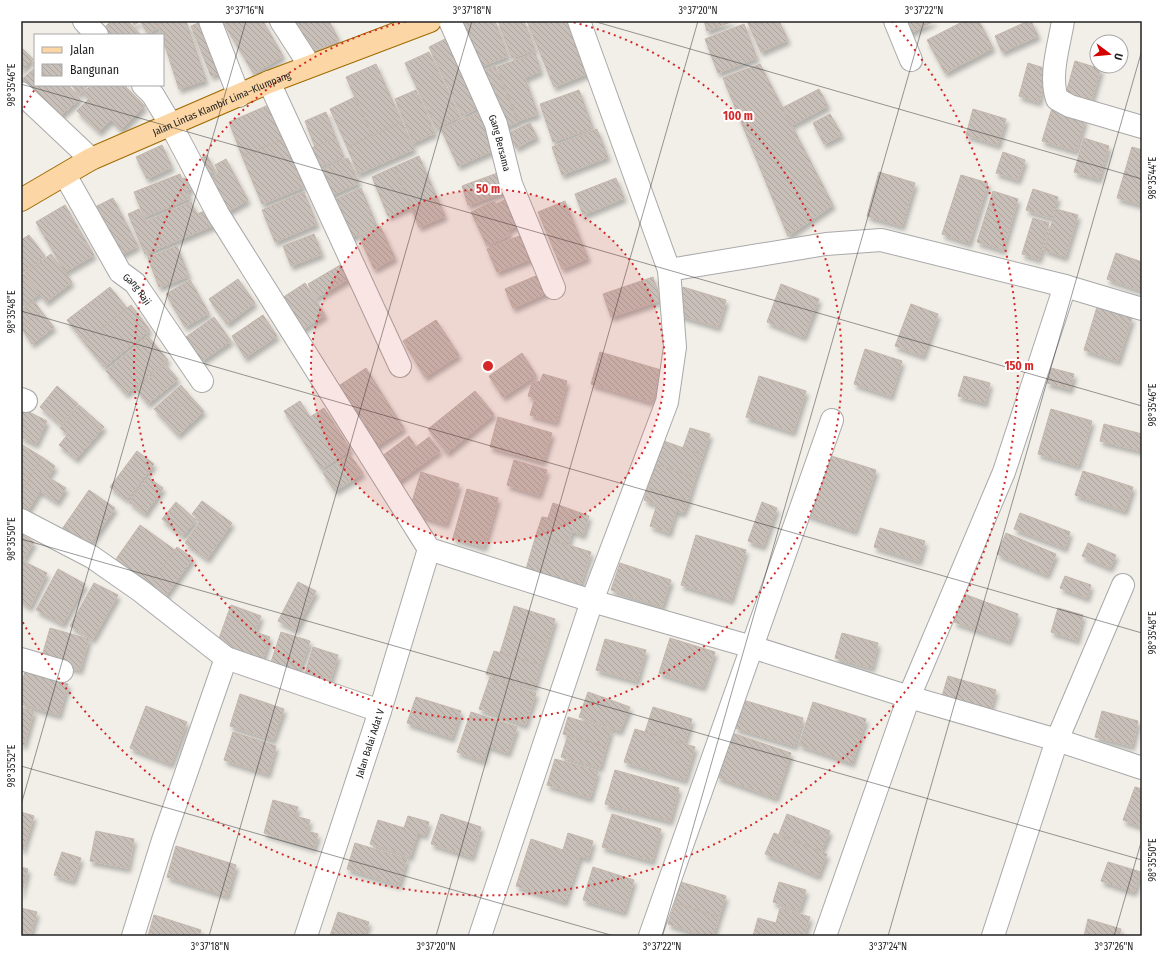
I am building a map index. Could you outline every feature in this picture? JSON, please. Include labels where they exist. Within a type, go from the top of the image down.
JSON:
[{"type":"main road","name":"Jalan Lintas Klambir Lima–Klumpang","points":[[21,200],[91,159],[401,26],[430,21]]},
{"type":"street","points":[[84,21],[96,34]]},
{"type":"street","points":[[210,21],[239,96]]},
{"type":"street","points":[[281,21],[310,66]]},
{"type":"street","name":"Gang Bersama","points":[[450,21],[496,124],[511,184],[554,288]]},
{"type":"street","points":[[480,936],[592,601],[667,402],[675,347],[669,270],[579,21]]},
{"type":"street","points":[[895,21],[911,60]]},
{"type":"street","points":[[1063,21],[1054,78],[1054,90],[1057,100],[1070,106],[1142,127]]},
{"type":"street","points":[[269,82],[400,366]]},
{"type":"street","points":[[144,86],[153,95],[218,214],[429,548],[592,601],[752,647],[909,697],[1057,740],[1142,768]]},
{"type":"street","points":[[21,93],[91,159]]},
{"type":"street","name":"Gang Raji","points":[[65,175],[120,272],[135,283],[202,381]]},
{"type":"street","points":[[669,270],[826,244],[881,240],[1065,286],[1142,309]]},
{"type":"street","points":[[825,936],[909,697],[1004,472],[1065,286]]},
{"type":"street","points":[[650,936],[832,420]]},
{"type":"street","points":[[21,520],[92,557],[142,592],[226,658],[380,711]]},
{"type":"street","name":"Jalan Balai Adat V","points":[[306,936],[380,711],[429,548]]},
{"type":"street","points":[[993,936],[1057,740],[1123,586]]},
{"type":"street","points":[[133,936],[163,840],[226,658]]},
{"type":"street","points":[[21,659],[62,671]]},
{"type":"building","points":[[111,21],[128,21],[140,34],[100,34],[99,33]]},
{"type":"building","points":[[132,21],[140,21],[134,25]]},
{"type":"building","points":[[140,21],[155,21],[159,27],[148,34]]},
{"type":"building","points":[[157,21],[186,21],[206,80],[179,89],[164,43],[164,34],[161,34]]},
{"type":"building","points":[[203,21],[227,70],[211,76],[191,26]]},
{"type":"building","points":[[230,21],[263,21],[283,56],[254,74],[224,24]]},
{"type":"building","points":[[299,21],[329,21],[339,40],[309,55],[293,24]]},
{"type":"building","points":[[466,21],[495,21],[508,56],[477,68],[459,24]]},
{"type":"building","points":[[498,21],[524,21],[535,50],[512,58]]},
{"type":"building","points":[[527,21],[570,21],[591,72],[554,87]]},
{"type":"building","points":[[704,21],[734,21],[707,31]]},
{"type":"building","points":[[747,21],[779,21],[788,40],[761,52]]},
{"type":"building","points":[[899,21],[935,21],[905,35]]},
{"type":"building","points":[[964,21],[979,21],[993,48],[945,73],[927,40]]},
{"type":"building","points":[[1031,21],[1038,36],[1002,52],[995,36]]},
{"type":"building","points":[[744,24],[757,58],[718,73],[705,39]]},
{"type":"building","points":[[453,35],[486,104],[462,116],[429,47]]},
{"type":"building","points":[[21,47],[33,59],[21,71]]},
{"type":"building","points":[[429,52],[460,117],[436,128],[405,63]]},
{"type":"building","points":[[535,53],[541,71],[525,78],[538,114],[518,121],[497,67]]},
{"type":"building","points":[[1075,61],[1089,65],[1089,74],[1099,74],[1089,108],[1064,100]]},
{"type":"building","points":[[1028,63],[1047,69],[1039,102],[1019,96]]},
{"type":"building","points":[[376,64],[402,122],[372,136],[346,77]]},
{"type":"building","points":[[760,64],[833,205],[788,236],[723,78]]},
{"type":"building","points":[[495,66],[518,122],[501,129],[478,74]]},
{"type":"building","points":[[34,69],[34,86],[69,86],[80,99],[54,121],[21,82],[21,80]]},
{"type":"building","points":[[72,86],[88,86],[79,94]]},
{"type":"building","points":[[90,86],[125,86],[145,106],[121,130],[111,120],[99,132],[77,111],[89,99],[83,93]]},
{"type":"building","points":[[819,89],[828,106],[792,125],[782,108]]},
{"type":"building","points":[[416,90],[435,133],[413,143],[395,99]]},
{"type":"building","points":[[579,90],[593,128],[553,142],[540,104]]},
{"type":"building","points":[[355,97],[372,136],[347,147],[330,109]]},
{"type":"building","points":[[271,104],[284,139],[242,156],[229,122]]},
{"type":"building","points":[[1052,108],[1085,119],[1076,151],[1042,141]]},
{"type":"building","points":[[973,109],[1006,119],[998,145],[966,135]]},
{"type":"building","points":[[485,110],[501,147],[458,166],[441,129]]},
{"type":"building","points":[[326,112],[336,138],[315,147],[305,121]]},
{"type":"building","points":[[830,114],[842,135],[824,144],[813,123]]},
{"type":"building","points":[[402,122],[414,149],[358,174],[347,147]]},
{"type":"building","points":[[530,123],[537,137],[516,148],[509,133]]},
{"type":"building","points":[[597,129],[608,157],[562,175],[552,147]]},
{"type":"building","points":[[336,138],[344,157],[314,169],[306,150]]},
{"type":"building","points":[[1084,138],[1109,146],[1099,179],[1074,172]]},
{"type":"building","points":[[284,139],[304,187],[262,204],[242,156]]},
{"type":"building","points":[[162,145],[172,167],[147,179],[136,157]]},
{"type":"building","points":[[1132,147],[1142,150],[1142,205],[1117,198]]},
{"type":"building","points":[[1003,152],[1025,160],[1018,180],[996,173]]},
{"type":"building","points":[[207,155],[215,171],[201,179],[192,163]]},
{"type":"building","points":[[419,156],[445,216],[419,227],[394,167]]},
{"type":"building","points":[[348,158],[359,183],[327,197],[316,172]]},
{"type":"building","points":[[226,159],[248,200],[222,215],[204,182],[219,173],[215,165]]},
{"type":"building","points":[[394,167],[411,206],[388,216],[372,177]]},
{"type":"building","points":[[503,171],[510,190],[468,205],[462,186]]},
{"type":"building","points":[[879,172],[915,183],[902,226],[867,216]]},
{"type":"building","points":[[180,174],[182,179],[188,177],[192,188],[187,191],[190,198],[144,217],[134,192]]},
{"type":"building","points":[[961,175],[988,183],[969,243],[942,234]]},
{"type":"building","points":[[616,178],[624,198],[583,215],[575,194]]},
{"type":"building","points":[[361,188],[377,226],[345,240],[328,203]]},
{"type":"building","points":[[1033,189],[1058,197],[1051,218],[1026,210]]},
{"type":"building","points":[[993,191],[1018,199],[1003,250],[977,242]]},
{"type":"building","points":[[304,192],[317,224],[275,242],[262,210]]},
{"type":"building","points":[[513,196],[525,222],[508,230],[510,235],[487,246],[471,212],[494,201],[496,204]]},
{"type":"building","points":[[113,198],[138,246],[113,259],[89,210]]},
{"type":"building","points":[[565,201],[588,258],[562,269],[538,212]]},
{"type":"building","points":[[191,202],[197,214],[212,208],[219,223],[145,254],[128,214],[139,209],[145,222]]},
{"type":"building","points":[[65,205],[94,255],[65,272],[36,222]]},
{"type":"building","points":[[1056,209],[1078,215],[1065,257],[1044,250]]},
{"type":"building","points":[[1033,218],[1049,223],[1039,259],[1022,254]]},
{"type":"building","points":[[380,226],[395,258],[374,269],[359,236]]},
{"type":"building","points":[[529,232],[538,256],[497,272],[487,249]]},
{"type":"building","points":[[314,234],[322,254],[291,266],[283,246]]},
{"type":"building","points":[[29,235],[45,256],[21,274],[21,240]]},
{"type":"building","points":[[177,246],[189,276],[159,287],[148,258]]},
{"type":"building","points":[[1116,253],[1142,262],[1142,291],[1107,279]]},
{"type":"building","points":[[51,254],[72,282],[46,302],[25,273]]},
{"type":"building","points":[[342,264],[350,278],[316,298],[308,284]]},
{"type":"building","points":[[545,272],[553,290],[513,308],[505,289]]},
{"type":"building","points":[[24,274],[39,294],[21,307],[21,276]]},
{"type":"building","points":[[653,277],[661,300],[611,317],[603,294]]},
{"type":"building","points":[[238,279],[255,303],[227,324],[209,299]]},
{"type":"building","points":[[190,280],[209,313],[185,327],[166,294]]},
{"type":"building","points":[[305,283],[325,315],[296,334],[276,302]]},
{"type":"building","points":[[781,284],[819,299],[804,337],[767,322]]},
{"type":"building","points":[[110,287],[127,308],[84,342],[67,320]]},
{"type":"building","points":[[683,287],[726,300],[718,327],[675,314]]},
{"type":"building","points":[[34,301],[41,311],[23,326],[21,324],[21,310]]},
{"type":"building","points":[[911,304],[938,314],[923,356],[895,346]]},
{"type":"building","points":[[131,305],[150,330],[104,367],[84,342]]},
{"type":"building","points":[[1097,307],[1132,318],[1118,361],[1084,350]]},
{"type":"building","points":[[41,311],[54,327],[32,344],[21,327]]},
{"type":"building","points":[[263,315],[277,336],[245,358],[232,336]]},
{"type":"building","points":[[214,317],[231,341],[202,361],[186,337]]},
{"type":"building","points":[[436,320],[459,355],[425,377],[403,341]]},
{"type":"building","points":[[148,336],[168,360],[126,394],[106,371]]},
{"type":"building","points":[[865,349],[902,361],[891,396],[854,384]]},
{"type":"building","points":[[600,352],[661,370],[651,402],[591,384]]},
{"type":"building","points":[[522,353],[536,375],[503,397],[489,376]]},
{"type":"building","points":[[165,364],[178,379],[148,404],[136,389]]},
{"type":"building","points":[[366,368],[391,408],[360,429],[334,389]]},
{"type":"building","points":[[1051,368],[1074,374],[1070,389],[1047,383]]},
{"type":"building","points":[[543,374],[567,381],[556,422],[530,415],[535,398],[528,396],[533,380],[540,382]]},
{"type":"building","points":[[759,376],[806,391],[793,432],[746,417]]},
{"type":"building","points":[[964,376],[990,383],[985,403],[958,396]]},
{"type":"building","points":[[181,385],[191,397],[165,421],[154,409]]},
{"type":"building","points":[[57,386],[78,404],[61,425],[40,407]]},
{"type":"building","points":[[475,391],[494,414],[447,453],[428,429]]},
{"type":"building","points":[[191,397],[204,411],[178,435],[165,421]]},
{"type":"building","points":[[300,401],[310,417],[324,408],[351,450],[321,469],[284,411]]},
{"type":"building","points":[[79,405],[104,427],[76,459],[59,445],[68,434],[60,428]]},
{"type":"building","points":[[21,408],[47,421],[36,444],[21,437]]},
{"type":"building","points":[[391,408],[404,428],[372,449],[360,429]]},
{"type":"building","points":[[1051,409],[1092,421],[1078,466],[1038,454]]},
{"type":"building","points":[[498,417],[552,433],[543,462],[490,447]]},
{"type":"building","points":[[1104,424],[1142,434],[1142,451],[1100,441]]},
{"type":"building","points":[[690,428],[710,434],[703,455],[683,448]]},
{"type":"building","points":[[409,436],[416,447],[429,437],[440,451],[395,484],[378,459]]},
{"type":"building","points":[[664,441],[703,455],[695,478],[656,464]]},
{"type":"building","points":[[21,444],[42,457],[23,489],[21,488]]},
{"type":"building","points":[[137,451],[154,464],[127,500],[110,487]]},
{"type":"building","points":[[825,454],[876,470],[855,531],[805,514]]},
{"type":"building","points":[[350,455],[363,473],[335,491],[323,473]]},
{"type":"building","points":[[42,457],[55,466],[48,477],[66,488],[57,502],[40,491],[25,515],[21,512],[21,492]]},
{"type":"building","points":[[514,460],[547,470],[539,495],[507,485]]},
{"type":"building","points":[[656,464],[695,478],[688,501],[648,487]]},
{"type":"building","points":[[1083,471],[1133,487],[1125,511],[1075,495]]},
{"type":"building","points":[[421,472],[459,484],[446,524],[409,512]]},
{"type":"building","points":[[148,477],[163,488],[145,514],[129,502]]},
{"type":"building","points":[[648,487],[688,501],[683,513],[676,511],[669,533],[650,526],[657,505],[644,500]]},
{"type":"building","points":[[467,489],[498,498],[484,547],[453,538]]},
{"type":"building","points":[[89,490],[115,508],[86,550],[60,532]]},
{"type":"building","points":[[202,501],[232,523],[207,559],[185,543],[201,520],[192,514]]},
{"type":"building","points":[[176,502],[196,520],[183,536],[162,519]]},
{"type":"building","points":[[762,502],[777,508],[763,546],[748,541]]},
{"type":"building","points":[[553,503],[589,516],[583,535],[572,531],[568,545],[536,535],[542,517],[548,518]]},
{"type":"building","points":[[1020,513],[1070,532],[1065,548],[1014,529]]},
{"type":"building","points":[[140,525],[175,550],[151,584],[116,559]]},
{"type":"building","points":[[880,528],[925,541],[919,561],[874,547]]},
{"type":"building","points":[[1006,533],[1056,554],[1047,575],[997,554]]},
{"type":"building","points":[[21,534],[34,542],[21,564]]},
{"type":"building","points":[[536,535],[591,552],[580,586],[526,569]]},
{"type":"building","points":[[696,535],[746,550],[731,600],[681,585]]},
{"type":"building","points":[[1088,543],[1116,555],[1110,568],[1082,556]]},
{"type":"building","points":[[177,547],[193,558],[162,601],[146,590]]},
{"type":"building","points":[[23,561],[47,573],[30,607],[21,602],[21,566]]},
{"type":"building","points":[[620,563],[671,580],[662,607],[611,590]]},
{"type":"building","points":[[58,569],[85,584],[63,624],[36,610]]},
{"type":"building","points":[[1065,576],[1091,585],[1087,598],[1060,588]]},
{"type":"building","points":[[298,582],[316,591],[296,630],[278,621]]},
{"type":"building","points":[[94,583],[118,595],[93,639],[70,626]]},
{"type":"building","points":[[964,594],[1018,614],[1009,641],[954,622]]},
{"type":"building","points":[[231,605],[261,616],[255,632],[270,637],[262,661],[217,644]]},
{"type":"building","points":[[514,606],[555,619],[548,643],[507,630]]},
{"type":"building","points":[[1058,608],[1083,615],[1077,640],[1051,632]]},
{"type":"building","points":[[50,628],[89,639],[80,670],[41,660]]},
{"type":"building","points":[[507,630],[548,643],[541,665],[500,653]]},
{"type":"building","points":[[281,632],[310,641],[297,677],[269,668]]},
{"type":"building","points":[[842,633],[878,643],[872,668],[835,658]]},
{"type":"building","points":[[670,638],[715,652],[703,687],[659,673]]},
{"type":"building","points":[[605,639],[646,650],[637,681],[596,670]]},
{"type":"building","points":[[313,647],[338,655],[328,688],[303,680]]},
{"type":"building","points":[[494,651],[541,665],[534,688],[486,674]]},
{"type":"building","points":[[25,672],[68,684],[59,715],[21,704],[21,685]]},
{"type":"building","points":[[948,676],[996,690],[990,710],[942,696]]},
{"type":"building","points":[[490,677],[536,693],[525,725],[479,709]]},
{"type":"building","points":[[588,692],[630,707],[620,731],[579,717]]},
{"type":"building","points":[[240,694],[284,709],[273,740],[230,726]]},
{"type":"building","points":[[416,697],[461,711],[452,738],[407,723]]},
{"type":"building","points":[[743,700],[803,718],[795,746],[735,728]]},
{"type":"building","points":[[813,702],[866,719],[852,763],[799,745]]},
{"type":"building","points":[[146,706],[187,722],[171,764],[130,748]]},
{"type":"building","points":[[653,707],[692,719],[684,744],[645,732]]},
{"type":"building","points":[[21,708],[34,711],[24,745],[21,744]]},
{"type":"building","points":[[1102,711],[1138,721],[1132,746],[1095,737]]},
{"type":"building","points":[[471,712],[517,727],[508,753],[488,746],[483,761],[457,752]]},
{"type":"building","points":[[568,717],[611,730],[606,747],[563,734]]},
{"type":"building","points":[[635,729],[695,747],[685,780],[624,762]]},
{"type":"building","points":[[233,732],[276,746],[268,774],[224,760]]},
{"type":"building","points":[[732,733],[791,753],[776,798],[717,777]]},
{"type":"building","points":[[568,735],[606,747],[600,768],[561,757]]},
{"type":"building","points":[[555,759],[598,771],[590,798],[547,785]]},
{"type":"building","points":[[615,770],[679,788],[670,821],[605,804]]},
{"type":"building","points":[[1135,787],[1142,789],[1142,827],[1123,820]]},
{"type":"building","points":[[273,800],[298,807],[295,816],[310,820],[307,831],[318,834],[314,848],[264,833]]},
{"type":"building","points":[[21,812],[34,816],[23,850],[21,849]]},
{"type":"building","points":[[441,814],[481,827],[472,857],[431,844]]},
{"type":"building","points":[[612,814],[661,829],[652,861],[602,847]]},
{"type":"building","points":[[787,814],[830,831],[821,852],[779,834]]},
{"type":"building","points":[[408,816],[429,822],[425,835],[418,833],[410,857],[370,844],[378,820],[404,828]]},
{"type":"building","points":[[96,831],[134,839],[128,868],[90,861]]},
{"type":"building","points":[[568,833],[593,841],[588,858],[580,856],[565,902],[516,886],[531,839],[563,850]]},
{"type":"building","points":[[774,833],[827,854],[818,876],[765,854]]},
{"type":"building","points":[[355,843],[407,859],[399,885],[347,869]]},
{"type":"building","points":[[176,846],[236,865],[227,896],[167,877]]},
{"type":"building","points":[[62,852],[81,858],[73,881],[54,875]]},
{"type":"building","points":[[1108,862],[1141,872],[1134,892],[1101,881]]},
{"type":"building","points":[[21,867],[28,869],[21,895]]},
{"type":"building","points":[[593,867],[634,880],[624,912],[583,900]]},
{"type":"building","points":[[681,882],[726,896],[719,917],[675,903]]},
{"type":"building","points":[[779,882],[806,890],[799,911],[773,902]]},
{"type":"building","points":[[675,903],[719,917],[713,936],[705,936],[668,924]]},
{"type":"building","points":[[21,908],[37,912],[30,936],[21,936]]},
{"type":"building","points":[[780,908],[810,917],[804,936],[753,936],[758,918],[776,923]]},
{"type":"building","points":[[338,912],[369,922],[364,936],[330,936]]},
{"type":"building","points":[[154,915],[201,930],[199,936],[148,936]]},
{"type":"building","points":[[1088,919],[1121,929],[1119,936],[1084,936]]}]
